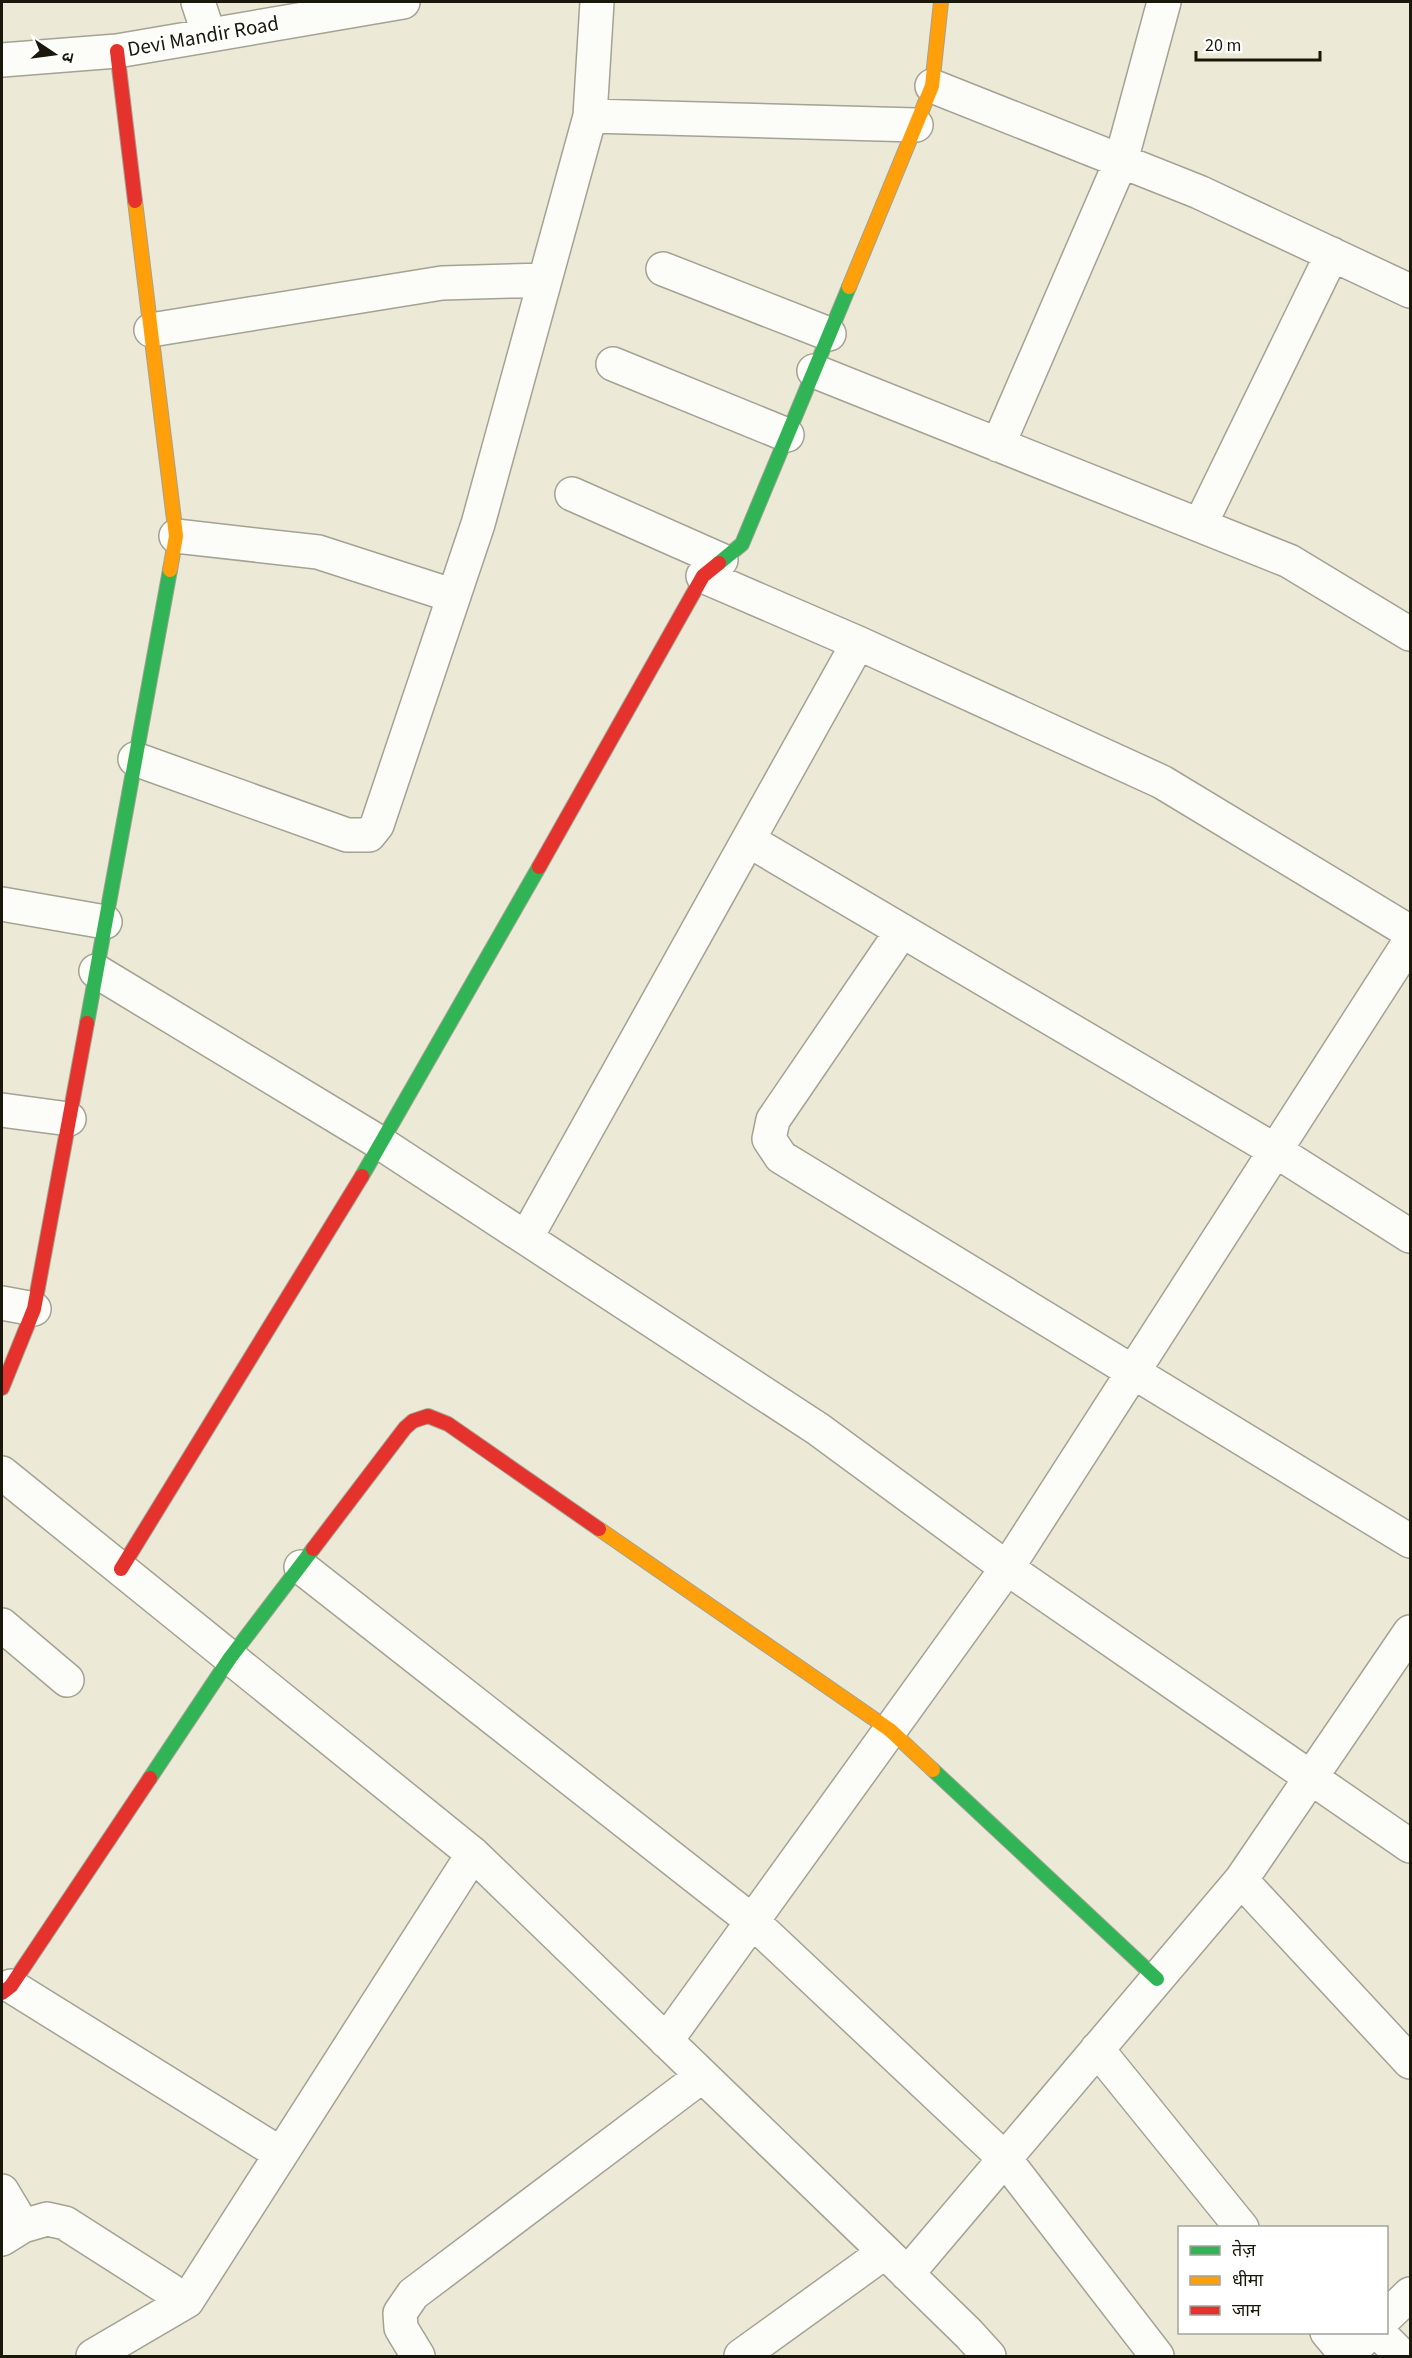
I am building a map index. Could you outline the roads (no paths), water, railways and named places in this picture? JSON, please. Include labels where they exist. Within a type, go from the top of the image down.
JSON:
[{"type":"street","points":[[198,2],[209,35]]},
{"type":"street","name":"Devi Mandir Road","points":[[2,60],[117,51],[403,2]]},
{"type":"street","points":[[135,759],[347,835],[369,835],[377,825],[478,524],[590,116],[597,2]]},
{"type":"street","points":[[121,1569],[382,1144],[712,568],[742,544],[932,86],[941,2]]},
{"type":"street","points":[[998,445],[1121,161],[1164,2]]},
{"type":"street","points":[[2,1388],[34,1309],[176,536],[117,51]]},
{"type":"street","points":[[932,86],[1198,192],[1410,291]]},
{"type":"street","points":[[590,116],[916,125]]},
{"type":"street","points":[[1200,525],[1332,254]]},
{"type":"street","points":[[663,270],[829,334]]},
{"type":"street","points":[[151,330],[442,282],[544,280]]},
{"type":"street","points":[[612,364],[787,435]]},
{"type":"street","points":[[814,371],[1289,561],[1410,634]]},
{"type":"street","points":[[572,494],[858,643],[1162,782],[1410,932]]},
{"type":"street","points":[[176,536],[318,552],[454,596]]},
{"type":"street","points":[[526,1239],[858,643]]},
{"type":"street","points":[[748,840],[1276,1151],[1410,1236]]},
{"type":"street","points":[[2,904],[105,922]]},
{"type":"street","points":[[902,931],[773,1119],[769,1139],[781,1157],[1410,1541]]},
{"type":"street","points":[[666,2041],[1007,1568],[1410,941]]},
{"type":"street","points":[[96,971],[382,1144],[818,1429],[1007,1568],[1410,1846]]},
{"type":"street","points":[[2,1110],[69,1119]]},
{"type":"street","points":[[2,1303],[34,1309]]},
{"type":"street","points":[[281,2154],[6,1990],[230,1658],[405,1428],[413,1420],[428,1415],[437,1418],[463,1435],[890,1730],[1157,1978]]},
{"type":"street","points":[[2,1473],[473,1854],[969,2334],[989,2356]]},
{"type":"street","points":[[301,1567],[752,1921],[1005,2159],[1157,2356]]},
{"type":"street","points":[[2,1625],[67,1680]]},
{"type":"street","points":[[741,2356],[896,2263],[1005,2159],[1241,1880],[1410,1632]]},
{"type":"street","points":[[93,2356],[187,2301],[473,1854]]},
{"type":"street","points":[[1241,1880],[1410,2062]]},
{"type":"street","points":[[1097,2049],[1240,2226]]},
{"type":"street","points":[[418,2356],[401,2328],[400,2313],[413,2294],[702,2076]]},
{"type":"street","points":[[2,2191],[13,2233],[47,2218],[65,2223],[187,2301]]},
{"type":"street","points":[[1388,2315],[1410,2294]]},
{"type":"street","points":[[1329,2334],[1346,2356],[1369,2334]]},
{"type":"street","points":[[1380,2334],[1402,2356]]}]
